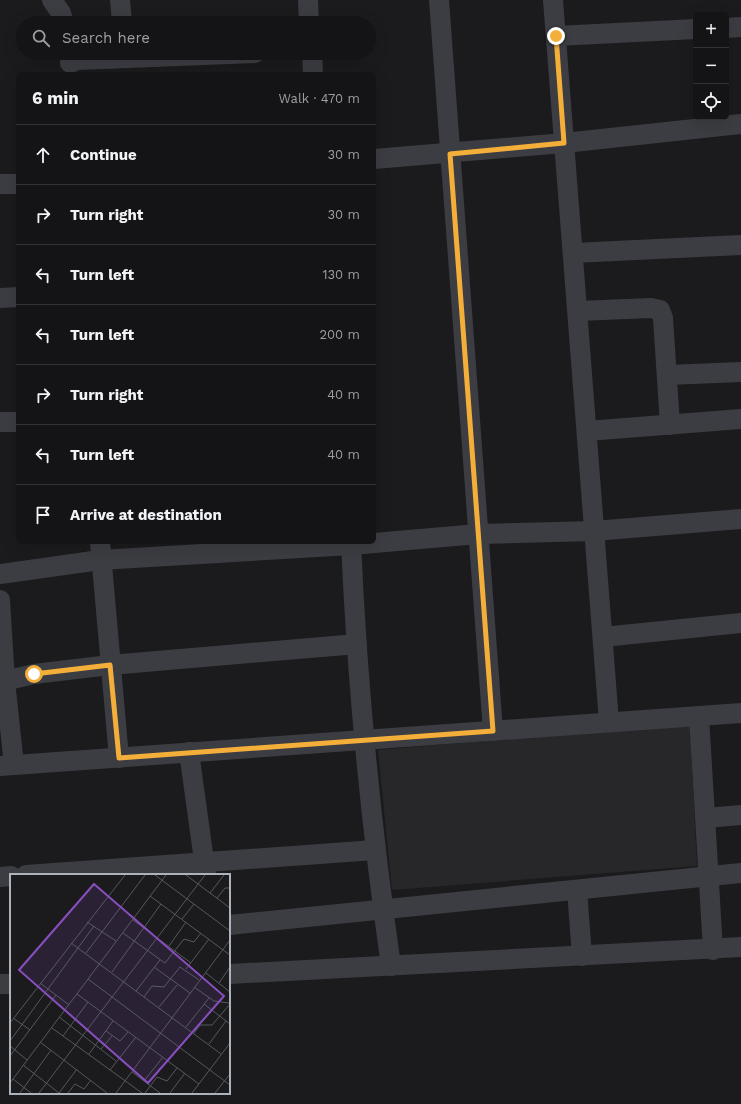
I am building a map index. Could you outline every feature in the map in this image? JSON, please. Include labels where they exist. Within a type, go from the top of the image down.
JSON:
[{"type":"street","points":[[52,0],[62,16]]},
{"type":"street","points":[[120,0],[121,16]]},
{"type":"street","points":[[308,0],[309,16]]},
{"type":"street","points":[[439,0],[493,731]]},
{"type":"street","points":[[553,0],[609,722]]},
{"type":"street","points":[[729,28],[741,27]]},
{"type":"street","points":[[556,36],[693,29]]},
{"type":"street","points":[[312,60],[313,72]]},
{"type":"street","points":[[376,159],[450,154],[741,124]]},
{"type":"street","points":[[0,184],[16,184]]},
{"type":"street","points":[[573,253],[741,245]]},
{"type":"street","points":[[0,298],[16,297]]},
{"type":"street","points":[[578,311],[651,308],[660,310],[663,318],[670,425]]},
{"type":"street","points":[[667,375],[741,372]]},
{"type":"street","points":[[587,431],[741,419]]},
{"type":"street","points":[[0,422],[16,422]]},
{"type":"street","points":[[376,542],[478,534],[594,531],[741,519]]},
{"type":"street","points":[[0,574],[100,551],[351,544],[357,644],[375,850],[391,966]]},
{"type":"street","points":[[100,551],[119,758]]},
{"type":"street","points":[[0,600],[2,682],[7,765],[741,713]]},
{"type":"street","points":[[603,637],[741,623]]},
{"type":"street","points":[[2,682],[34,674],[110,665],[357,644]]},
{"type":"street","points":[[699,716],[713,950]]},
{"type":"street","points":[[189,752],[205,869]]},
{"type":"street","points":[[706,818],[741,815]]},
{"type":"street","points":[[56,874],[205,869],[375,850]]},
{"type":"street","points":[[230,925],[741,873]]},
{"type":"street","points":[[0,877],[10,876]]},
{"type":"street","points":[[577,890],[582,956]]},
{"type":"street","points":[[230,974],[713,950],[741,947]]},
{"type":"shaded area","points":[[690,724],[697,866],[392,890],[378,750]]},
{"type":"route","points":[[34,674],[110,665],[119,758],[493,731],[450,154],[564,143],[556,36]]}]
